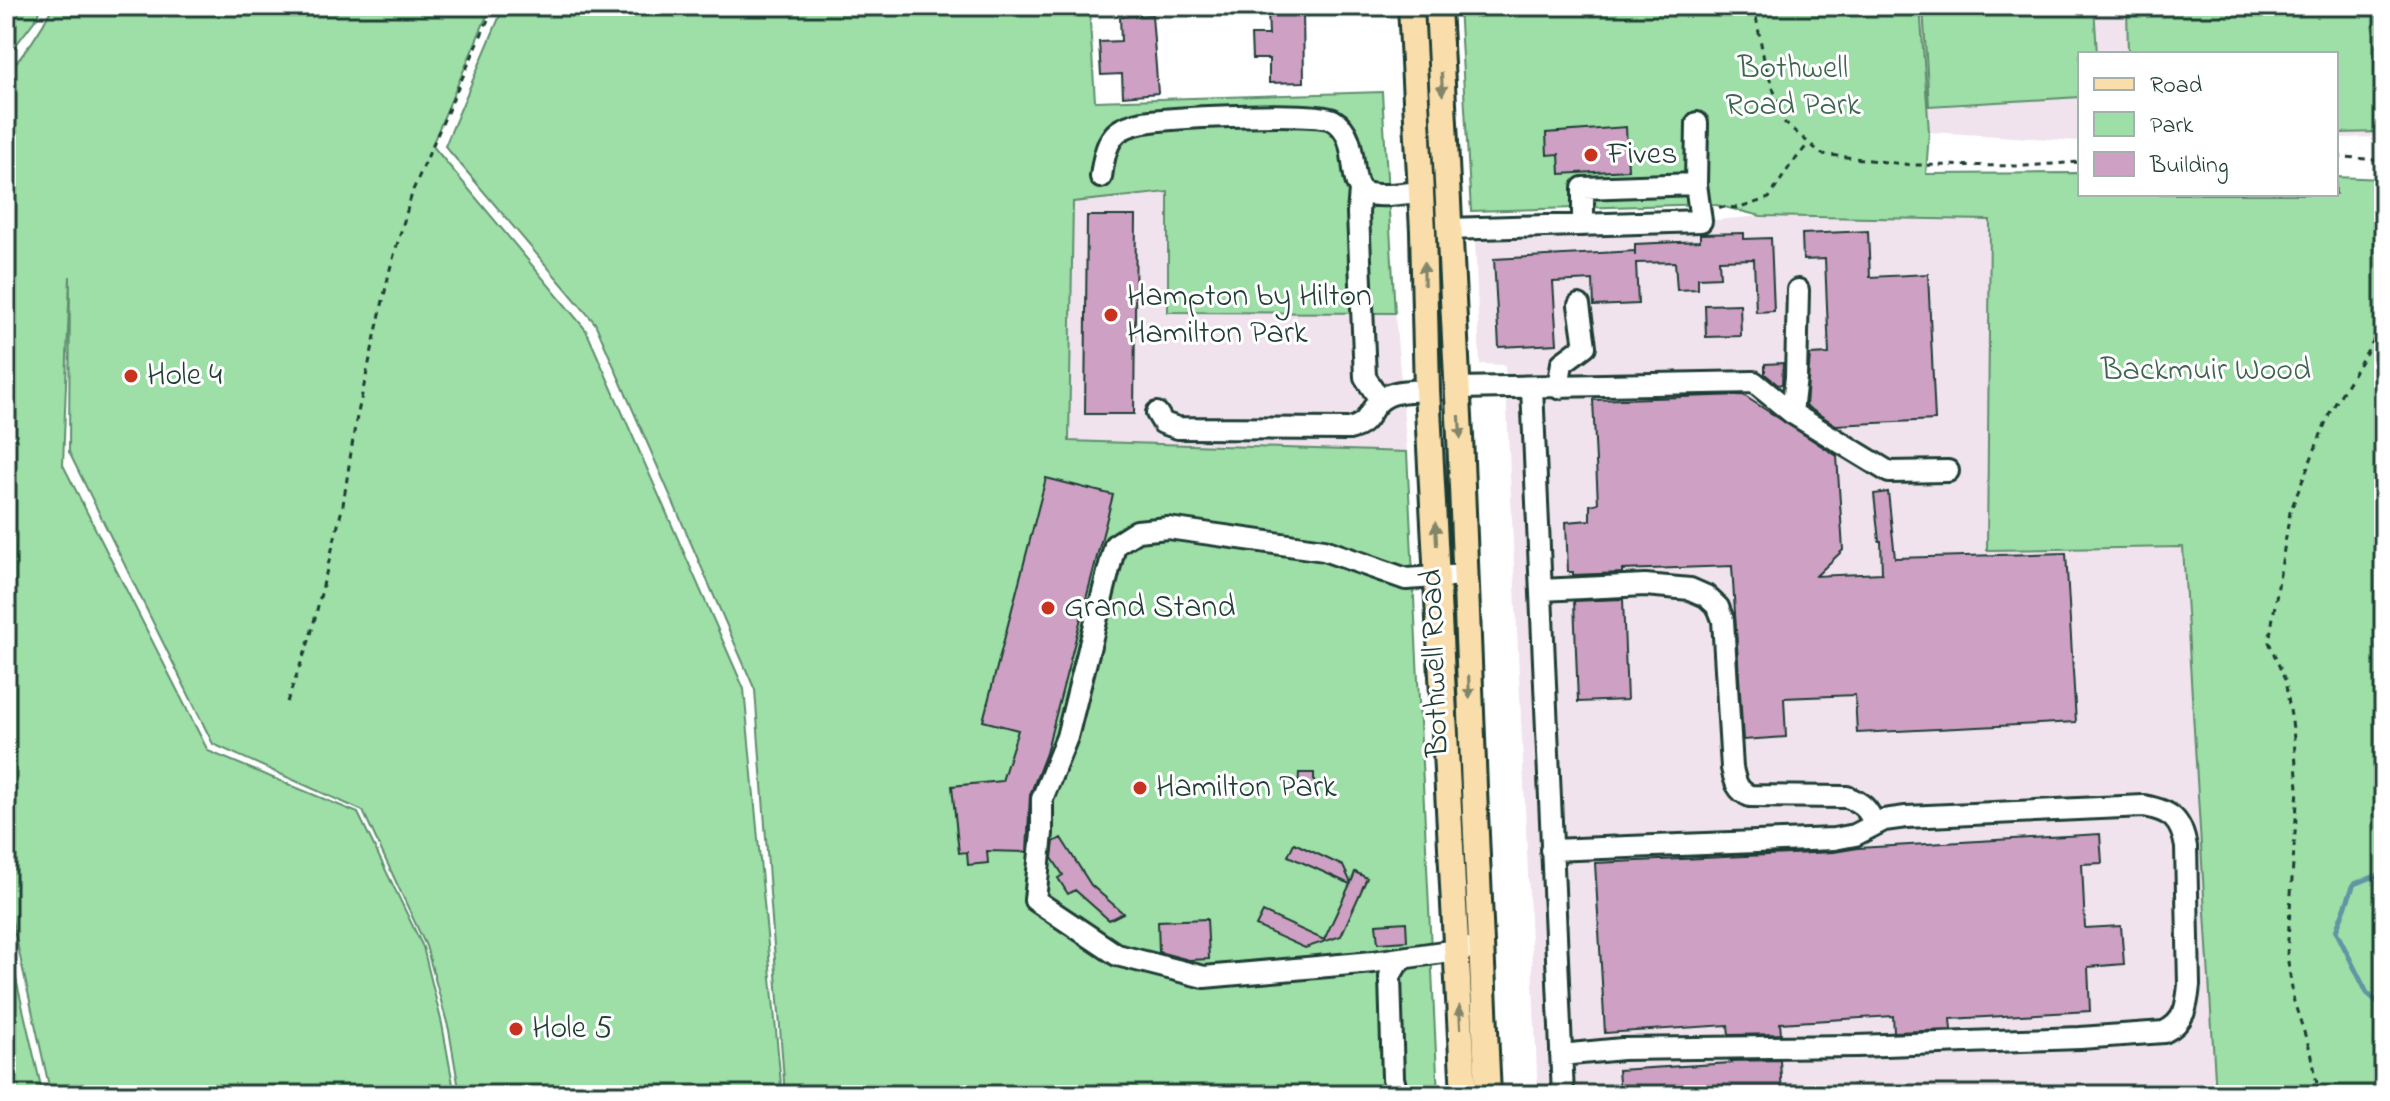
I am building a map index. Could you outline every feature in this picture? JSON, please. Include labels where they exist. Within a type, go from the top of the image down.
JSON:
[{"type":"main road","name":"Bothwell Road","points":[[1411,6],[1423,231],[1427,390],[1464,1095]]},
{"type":"main road","name":"Bothwell Road","points":[[1438,6],[1458,388],[1488,1095]]},
{"type":"main road","points":[[1423,231],[1449,229]]},
{"type":"main road","points":[[1427,390],[1458,388]]},
{"type":"street","points":[[1101,177],[1105,150],[1119,130],[1148,121],[1302,114],[1333,119],[1350,138],[1356,184],[1360,191],[1358,213],[1365,377],[1380,400]]},
{"type":"street","points":[[1449,229],[1701,221],[1696,184],[1697,123]]},
{"type":"street","points":[[1583,225],[1583,188],[1696,184]]},
{"type":"street","points":[[1360,191],[1369,195],[1420,192]]},
{"type":"street","points":[[1792,413],[1798,290]]},
{"type":"street","points":[[1558,388],[1562,363],[1585,346],[1579,305]]},
{"type":"street","points":[[1458,388],[1754,382],[1792,413],[1889,472],[1948,471]]},
{"type":"street","points":[[1532,388],[1563,1095]]},
{"type":"street","points":[[1157,413],[1163,423],[1178,428],[1349,429],[1366,422],[1380,400],[1397,393],[1427,390]]},
{"type":"street","points":[[1465,575],[1406,579],[1324,550],[1168,528],[1137,531],[1115,545],[1067,737],[1042,799],[1035,900],[1117,955],[1204,977],[1404,958],[1483,946]]},
{"type":"street","points":[[1541,590],[1645,585],[1690,589],[1706,596],[1718,607],[1723,620],[1732,768],[1736,785],[1742,793],[1750,796],[1847,797],[1861,802],[1870,812],[1874,825]]},
{"type":"street","points":[[1551,850],[1834,839],[1855,835],[1884,820],[1906,817],[2144,806],[2161,809],[2173,816],[2186,847],[2187,1006],[2175,1027],[2164,1032],[1857,1046],[1622,1049],[1561,1055]]},
{"type":"street","points":[[1397,1095],[1393,1078],[1389,987],[1390,976],[1404,958]]},
{"type":"path","points":[[287,702],[310,638],[343,505],[355,426],[390,269],[413,190],[494,6]]},
{"type":"path","points":[[1754,6],[1765,65],[1785,123],[1822,154],[1911,165],[2025,166],[2078,162]]},
{"type":"path","points":[[1699,205],[1740,208],[1769,198],[1809,143]]},
{"type":"path","points":[[2338,156],[2384,161]]},
{"type":"path","points":[[2319,1095],[2312,1056],[2294,1002],[2287,955],[2298,788],[2285,680],[2269,642],[2290,512],[2329,414],[2384,323]]},
{"type":"shaded area","points":[[1920,6],[2384,6],[2384,137],[2338,138],[2338,52],[2078,52],[2078,141],[1929,132]]},
{"type":"shaded area","points":[[1169,192],[1168,312],[1395,313],[1407,452],[1069,442],[1072,202]]},
{"type":"shaded area","points":[[1761,216],[1990,220],[1987,550],[2183,546],[2216,1095],[1538,1095],[1505,365],[1480,364],[1475,241]]},
{"type":"green space","points":[[6,6],[42,6],[38,16],[6,58]]},
{"type":"green space","points":[[53,6],[491,6],[432,145],[586,330],[744,689],[782,1095],[460,1095],[449,1030],[426,946],[363,811],[213,744],[69,452],[70,276],[63,465],[208,751],[358,813],[423,947],[455,1095],[51,1095],[6,894],[6,74],[32,42]]},
{"type":"green space","name":"Hamilton Park","points":[[504,6],[1089,6],[1095,101],[1382,92],[1395,313],[1168,312],[1168,192],[1073,202],[1069,441],[1407,452],[1438,1095],[785,1095],[755,690],[595,323],[445,146]]},
{"type":"green space","name":"Backmuir Wood","points":[[1459,6],[1920,6],[1929,132],[1926,174],[2078,173],[2078,196],[2338,196],[2338,177],[2384,179],[2384,1095],[2216,1095],[2183,547],[1987,550],[1990,220],[1761,216],[1712,204],[1471,211]]},
{"type":"green space","points":[[1923,6],[2094,6],[2097,52],[2078,52],[2078,97],[1929,106]]},
{"type":"green space","points":[[2127,6],[2384,6],[2384,132],[2338,133],[2338,52],[2128,52]]},
{"type":"green space","points":[[6,936],[43,1095],[6,1095]]},
{"type":"building","points":[[1268,10],[1303,10],[1304,82],[1269,83],[1269,59],[1252,59],[1251,35],[1269,35]]},
{"type":"building","points":[[1152,15],[1158,93],[1123,96],[1122,74],[1101,75],[1099,42],[1121,41],[1120,17]]},
{"type":"building","points":[[1626,127],[1628,170],[1560,174],[1559,154],[1547,155],[1546,133]]},
{"type":"building","name":"Hampton by Hilton Hamilton Park","points":[[1087,216],[1136,216],[1134,414],[1085,414]]},
{"type":"building","points":[[1868,231],[1870,277],[1928,274],[1935,420],[1836,425],[1806,406],[1810,355],[1829,354],[1825,259],[1803,260],[1802,234]]},
{"type":"building","points":[[1744,233],[1744,239],[1771,238],[1774,311],[1756,312],[1754,259],[1719,260],[1720,277],[1698,278],[1698,289],[1677,290],[1675,262],[1636,263],[1638,304],[1594,306],[1593,280],[1553,282],[1557,344],[1499,347],[1494,259],[1635,251],[1635,244],[1700,241],[1700,234]]},
{"type":"building","points":[[1740,304],[1741,336],[1706,337],[1705,305]]},
{"type":"building","points":[[1783,363],[1782,384],[1778,385],[1765,374],[1765,364]]},
{"type":"building","points":[[1743,395],[1837,456],[1843,550],[1816,576],[1882,573],[1874,494],[1888,492],[1895,558],[2066,553],[2076,722],[1857,733],[1855,695],[1784,698],[1786,737],[1743,740],[1732,566],[1573,575],[1573,572],[1568,572],[1566,522],[1590,520],[1590,505],[1598,503],[1593,400]]},
{"type":"building","name":"Grand Stand","points":[[1046,478],[1113,495],[1046,753],[1030,795],[1027,852],[987,851],[988,863],[968,865],[967,852],[959,853],[952,786],[1002,781],[1018,730],[983,721]]},
{"type":"building","points":[[1623,599],[1627,700],[1578,702],[1574,601]]},
{"type":"building","points":[[1299,773],[1314,773],[1314,791],[1298,791]]},
{"type":"building","points":[[2100,834],[2102,863],[2082,864],[2085,928],[2121,926],[2124,964],[2088,967],[2090,1011],[1950,1019],[1951,1030],[1894,1032],[1893,1016],[1780,1023],[1781,1034],[1729,1035],[1728,1025],[1605,1033],[1595,863],[1834,852]]},
{"type":"building","points":[[1061,838],[1091,885],[1123,913],[1109,920],[1075,890],[1068,894],[1058,878],[1063,875],[1052,858],[1054,842]]},
{"type":"building","points":[[1294,843],[1343,866],[1351,883],[1355,872],[1367,878],[1341,936],[1305,948],[1256,926],[1263,912],[1324,940],[1350,884],[1288,856]]},
{"type":"building","points":[[1207,919],[1209,959],[1189,960],[1159,952],[1158,921]]},
{"type":"building","points":[[1406,922],[1407,941],[1378,943],[1376,924]]},
{"type":"building","points":[[1780,1060],[1782,1095],[1620,1095],[1618,1070]]},
{"type":"waterway","points":[[2384,873],[2354,884],[2336,931],[2367,993],[2384,1008]]},
{"type":"place","name":"Fives","points":[[1591,155]]},
{"type":"place","name":"Hampton by Hilton Hamilton Park","points":[[1111,315]]},
{"type":"place","name":"Hole 4","points":[[131,376]]},
{"type":"place","name":"Grand Stand","points":[[1048,608]]},
{"type":"place","name":"Hamilton Park","points":[[1140,788]]},
{"type":"place","name":"Hole 5","points":[[516,1029]]},
{"type":"park label","name":"Bothwell Road Park","points":[[1793,88]]}]
